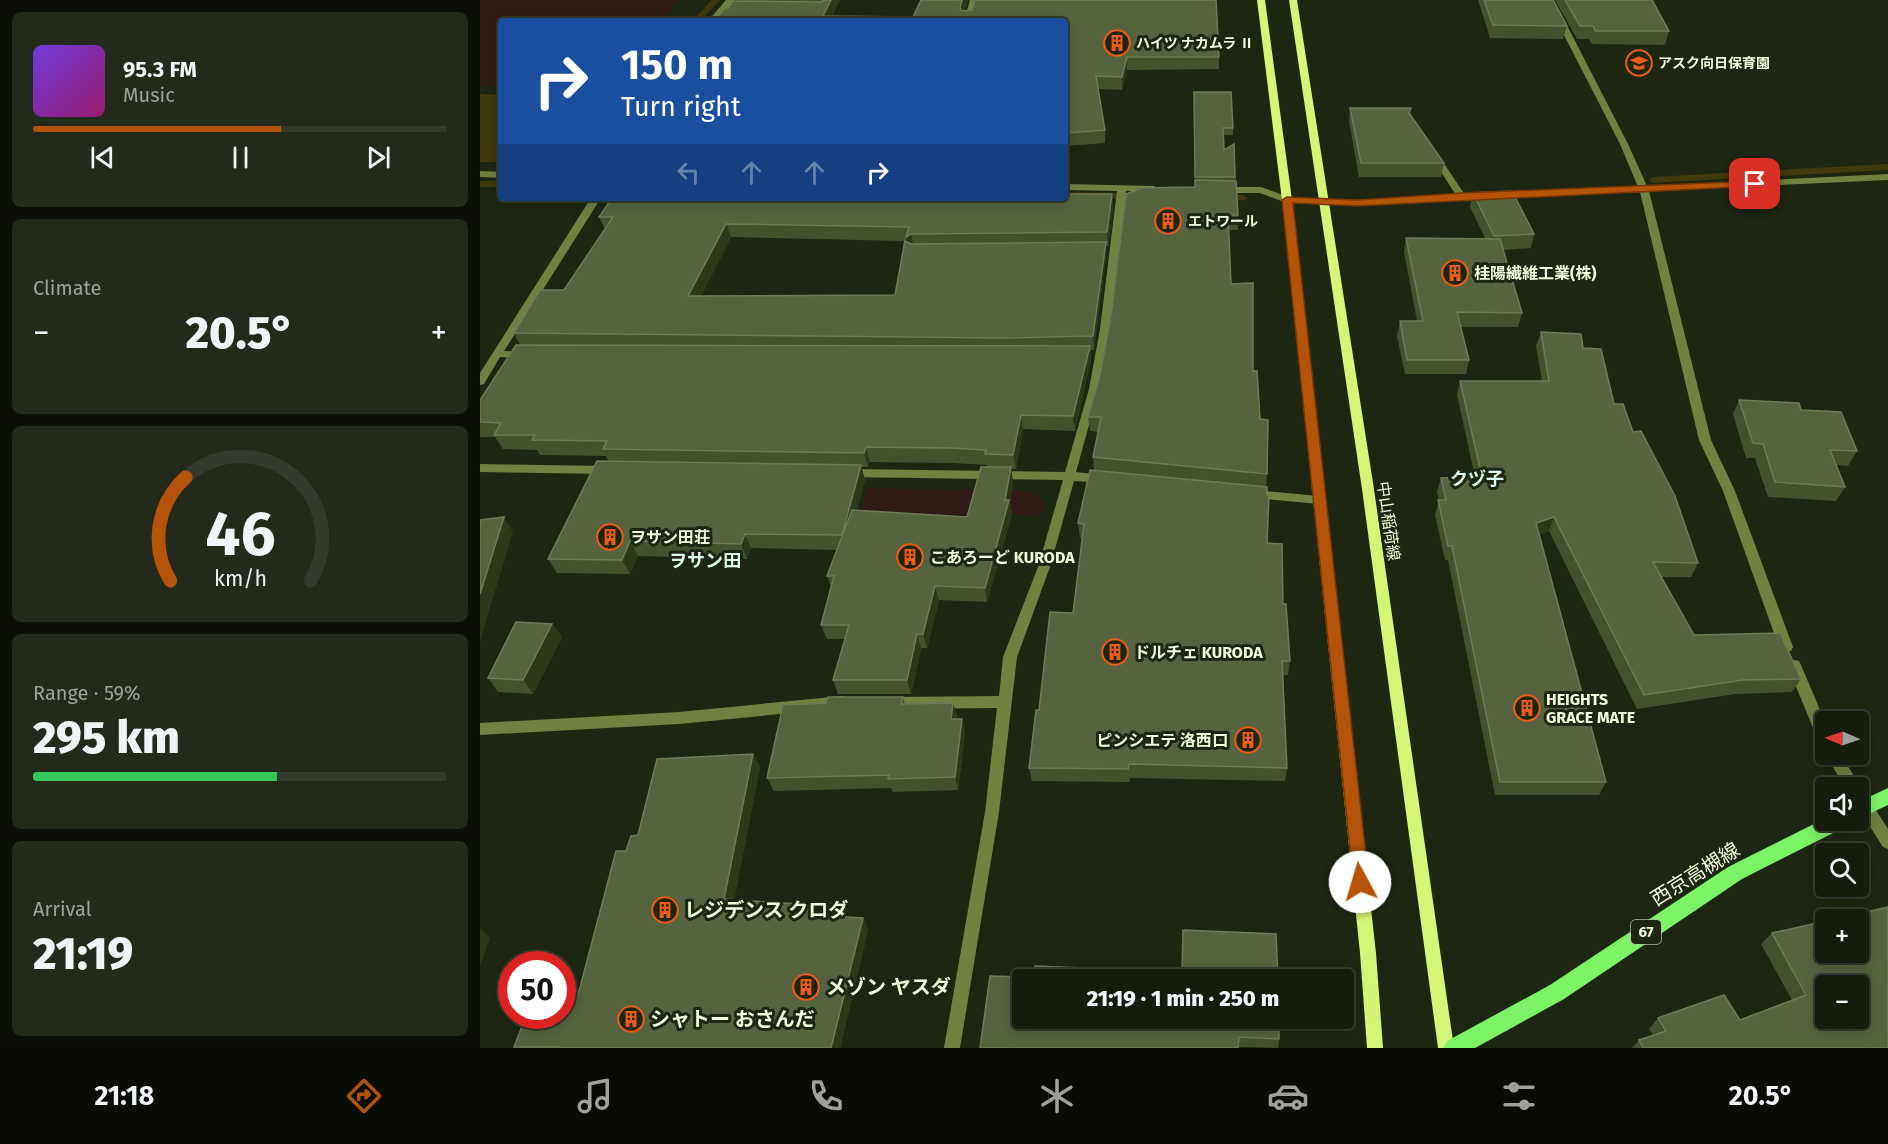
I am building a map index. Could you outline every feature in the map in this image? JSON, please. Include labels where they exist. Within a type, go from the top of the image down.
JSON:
[{"type":"main road","points":[[1261,0],[1287,200],[1367,942],[1375,1048]]},
{"type":"main road","name":"中山稲荷線","points":[[1293,0],[1326,203],[1446,1048]]},
{"type":"main road","points":[[1869,802],[1888,796]]},
{"type":"main road","name":"西京高槻線","points":[[1454,1048],[1557,992],[1735,873],[1818,831]]},
{"type":"street","points":[[715,18],[730,0]]},
{"type":"street","points":[[969,18],[974,0]]},
{"type":"street","points":[[1550,0],[1624,144],[1644,190],[1705,440],[1729,491],[1773,617],[1815,716]]},
{"type":"street","points":[[723,9],[734,9]]},
{"type":"street","points":[[1425,142],[1461,196]]},
{"type":"street","points":[[480,174],[498,175]]},
{"type":"street","points":[[1216,189],[1261,190],[1287,200],[1357,203],[1461,196],[1644,190],[1888,177]]},
{"type":"street","points":[[1068,187],[1170,189]]},
{"type":"street","points":[[952,1048],[992,812],[1010,657],[1044,567],[1094,389],[1095,355],[1108,251],[1122,189]]},
{"type":"street","points":[[480,381],[594,201]]},
{"type":"street","points":[[499,354],[534,355]]},
{"type":"street","points":[[480,468],[622,470]]},
{"type":"street","points":[[834,473],[1070,476],[1116,481]]},
{"type":"street","points":[[1243,493],[1319,500]]},
{"type":"street","points":[[480,729],[679,718],[830,702],[853,702]]},
{"type":"street","points":[[877,702],[1006,702]]},
{"type":"street","points":[[1869,814],[1888,842]]},
{"type":"shaded area","points":[[480,0],[678,0],[663,18],[498,18],[498,87],[480,86]]},
{"type":"shaded area","points":[[480,94],[498,95],[498,162],[480,162]]},
{"type":"shaded area","points":[[867,488],[1031,491],[1045,503],[1041,516],[973,511],[969,521],[858,525]]},
{"type":"building","points":[[831,0],[823,16],[913,17],[921,0],[962,0],[960,8],[962,11],[972,10],[975,0],[1216,0],[1219,57],[1127,57],[1122,77],[1096,76],[1105,130],[1068,133],[1068,18],[718,18],[733,1],[821,2]]},
{"type":"building","points":[[1484,0],[1553,0],[1567,26],[1493,25]]},
{"type":"building","points":[[1565,0],[1652,0],[1669,31],[1595,31],[1593,26],[1580,26]]},
{"type":"building","points":[[1194,92],[1231,92],[1233,128],[1223,128],[1224,150],[1234,144],[1235,177],[1195,177]]},
{"type":"building","points":[[1350,108],[1411,108],[1409,113],[1444,163],[1361,163]]},
{"type":"building","points":[[1195,180],[1236,181],[1238,215],[1228,215],[1231,284],[1253,283],[1253,371],[1257,371],[1260,419],[1268,420],[1267,474],[1093,457],[1101,417],[1088,417],[1100,375],[1111,315],[1126,194],[1142,188],[1195,187]]},
{"type":"building","points":[[1512,191],[1534,234],[1494,236],[1473,193]]},
{"type":"building","points":[[1068,194],[1112,194],[1107,232],[911,234],[906,237],[909,227],[726,224],[688,296],[895,295],[905,241],[911,244],[1106,242],[1093,336],[1002,338],[514,333],[540,290],[564,290],[613,217],[599,217],[610,201],[1068,201]]},
{"type":"building","points":[[1406,238],[1500,239],[1522,313],[1457,312],[1469,360],[1407,360],[1400,321],[1423,321]]},
{"type":"building","points":[[1541,332],[1581,334],[1583,348],[1601,349],[1614,404],[1623,404],[1633,432],[1641,431],[1675,496],[1698,563],[1653,562],[1694,635],[1780,633],[1801,679],[1743,680],[1644,695],[1554,517],[1536,523],[1606,782],[1500,782],[1452,546],[1448,546],[1438,500],[1446,500],[1441,478],[1482,477],[1460,381],[1549,381]]},
{"type":"building","points":[[516,345],[1090,346],[1073,416],[1021,415],[1013,455],[985,454],[986,450],[949,448],[866,447],[864,453],[603,449],[607,441],[532,440],[535,435],[494,435],[501,423],[480,422],[480,400]]},
{"type":"building","points":[[1739,400],[1799,403],[1801,410],[1841,412],[1857,451],[1830,450],[1845,487],[1775,482],[1763,444],[1753,443]]},
{"type":"building","points":[[597,461],[861,465],[842,535],[745,534],[741,544],[630,541],[622,560],[548,559]]},
{"type":"building","points":[[981,467],[1011,467],[1005,500],[1009,500],[985,588],[935,586],[923,634],[917,634],[907,680],[833,680],[849,625],[821,625],[834,576],[827,576],[852,510],[967,517]]},
{"type":"building","points":[[1090,470],[1267,487],[1269,496],[1267,543],[1282,544],[1283,604],[1286,604],[1290,661],[1282,661],[1287,768],[1129,764],[1128,769],[1029,768],[1036,710],[1039,710],[1050,612],[1073,613],[1084,524],[1078,523]]},
{"type":"building","points":[[504,517],[480,594],[480,520]]},
{"type":"building","points":[[516,622],[552,624],[523,680],[488,678]]},
{"type":"building","points":[[828,697],[903,697],[901,704],[953,703],[951,719],[962,719],[955,777],[888,779],[889,775],[767,778],[783,705],[826,703]]},
{"type":"building","points":[[753,754],[724,899],[813,905],[810,915],[863,918],[831,1048],[514,1047],[521,1029],[576,1029],[576,995],[578,995],[616,851],[626,851],[631,836],[638,835],[657,759]]},
{"type":"building","points":[[1888,907],[1888,1048],[1643,1048],[1639,1040],[1666,1031],[1658,1018],[1724,995],[1740,1020],[1806,995],[1772,933],[1815,923],[1815,963],[1869,963],[1869,911]]},
{"type":"building","points":[[1183,930],[1276,934],[1278,969],[1182,969]]},
{"type":"building","points":[[1035,966],[1108,969],[1035,969]]},
{"type":"building","points":[[990,976],[1012,976],[1012,1029],[1279,1029],[1279,1039],[1239,1037],[1238,1048],[980,1048]]},
{"type":"waterway","points":[[699,18],[716,0]]},
{"type":"waterway","points":[[1653,180],[1888,167]]},
{"type":"waterway","points":[[480,184],[498,184]]},
{"type":"waterway","points":[[1068,195],[1133,196]]},
{"type":"waterway","points":[[1222,198],[1243,198]]},
{"type":"place","name":"ハイツ ナカムラ Ⅱ","points":[[1117,43]]},
{"type":"place","name":"アスク向日保育園","points":[[1639,63]]},
{"type":"place","name":"エトワール","points":[[1168,221]]},
{"type":"place","name":"桂陽繊維工業(株)","points":[[1455,273]]},
{"type":"place","name":"ヲサン田荘","points":[[610,537]]},
{"type":"place","name":"こあろーど KURODA","points":[[910,557]]},
{"type":"place","name":"ドルチェ KURODA","points":[[1115,652]]},
{"type":"place","name":"HEIGHTS GRACE MATE","points":[[1527,708]]},
{"type":"place","name":"ピンシエテ 洛西口","points":[[1248,740]]},
{"type":"place","name":"レジデンス クロダ","points":[[665,910]]},
{"type":"place","name":"メゾン ヤスダ","points":[[806,987]]},
{"type":"place","name":"シャトー おさんだ","points":[[631,1019]]},
{"type":"district","name":"クヅ子","points":[[1477,479]]},
{"type":"district","name":"ヲサン田","points":[[705,561]]},
{"type":"route","points":[[1360,882],[1287,200],[1357,203],[1461,196],[1755,184]]}]
